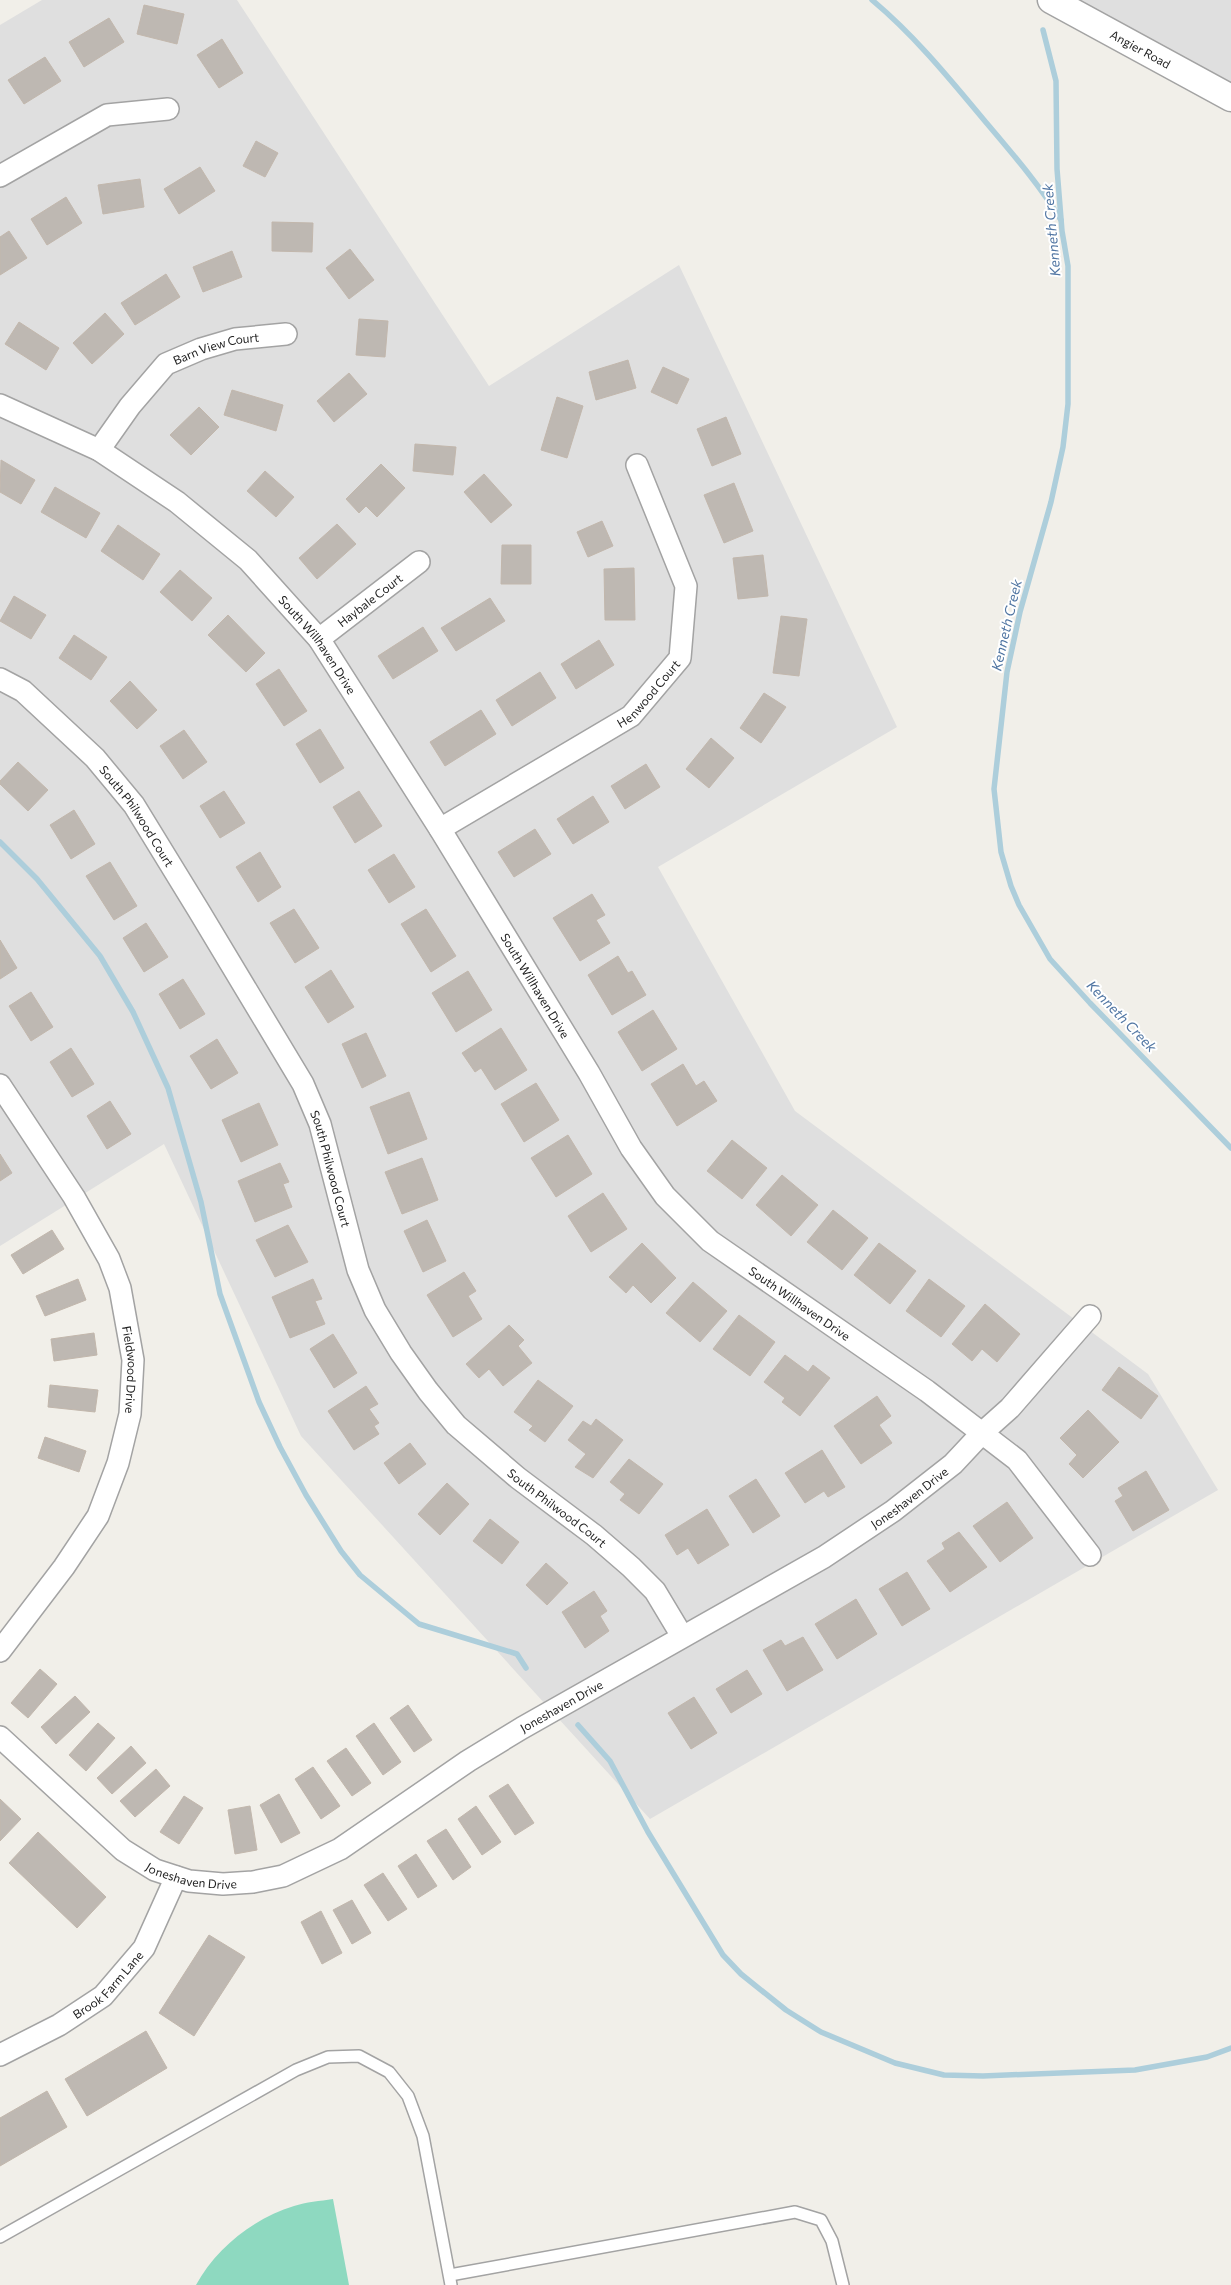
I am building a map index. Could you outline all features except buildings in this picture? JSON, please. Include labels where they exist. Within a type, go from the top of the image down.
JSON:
[{"type":"street","name":"Angier Road","points":[[1051,0],[1231,98]]},
{"type":"street","points":[[0,176],[107,116],[168,109]]},
{"type":"street","name":"Barn View Court","points":[[99,450],[130,406],[166,364],[201,349],[235,340],[286,334]]},
{"type":"street","name":"South Willhaven Drive","points":[[0,405],[99,450],[176,502],[248,560],[319,639],[440,829],[589,1073],[631,1148],[665,1196],[710,1241],[913,1380],[1017,1460],[1090,1555]]},
{"type":"street","name":"Henwood Court","points":[[440,829],[631,716],[680,658],[686,586],[637,465]]},
{"type":"street","name":"Haybale Court","points":[[319,639],[420,562]]},
{"type":"street","name":"South Philwood Court","points":[[0,680],[23,691],[95,758],[134,805],[204,919],[303,1084],[320,1124],[358,1270],[375,1310],[401,1353],[428,1391],[463,1430],[518,1478],[594,1535],[631,1567],[655,1591],[682,1636]]},
{"type":"street","name":"Fieldwood Drive","points":[[0,1085],[74,1198],[109,1259],[120,1288],[133,1360],[130,1414],[118,1463],[98,1516],[64,1567],[0,1651]]},
{"type":"street","name":"Joneshaven Drive","points":[[0,1737],[123,1850],[155,1870],[189,1881],[223,1884],[253,1882],[283,1876],[313,1864],[340,1849],[476,1756],[682,1636],[824,1557],[894,1511],[953,1464],[982,1433],[1010,1408],[1090,1316]]},
{"type":"street","name":"Brook Farm Lane","points":[[0,2055],[58,2025],[103,1996],[144,1948],[176,1877]]},
{"type":"lane","points":[[0,2236],[296,2070],[328,2057],[358,2056],[389,2072],[408,2096],[424,2136],[450,2280],[795,2212],[821,2220],[832,2240],[843,2285]]},
{"type":"shaded area","points":[[42,0],[237,0],[489,386],[679,265],[897,727],[658,867],[795,1111],[1148,1374],[1218,1490],[650,1819],[301,1436],[164,1144],[0,1246],[0,25]]},
{"type":"shaded area","points":[[1067,0],[1231,0],[1231,96]]},
{"type":"green space","points":[[333,2199],[349,2285],[196,2285],[204,2271],[225,2247],[265,2218],[294,2206]]},
{"type":"waterway","points":[[872,0],[917,42],[944,73],[1024,168],[1061,220]]},
{"type":"waterway","name":"Kenneth Creek","points":[[1043,30],[1056,81],[1057,169],[1062,231],[1068,266],[1068,404],[1063,447],[1051,502],[1020,612],[1007,672],[994,789],[1001,852],[1019,905],[1050,959],[1090,1003],[1231,1148]]},
{"type":"waterway","points":[[0,842],[37,879],[100,956],[133,1012],[168,1088],[201,1202],[220,1294],[259,1402],[280,1447],[306,1495],[341,1551],[360,1575],[419,1624],[517,1654],[526,1668]]},
{"type":"waterway","points":[[578,1725],[610,1761],[648,1832],[723,1955],[741,1974],[786,2010],[821,2032],[895,2063],[944,2075],[983,2076],[1135,2070],[1207,2057],[1231,2048]]}]
